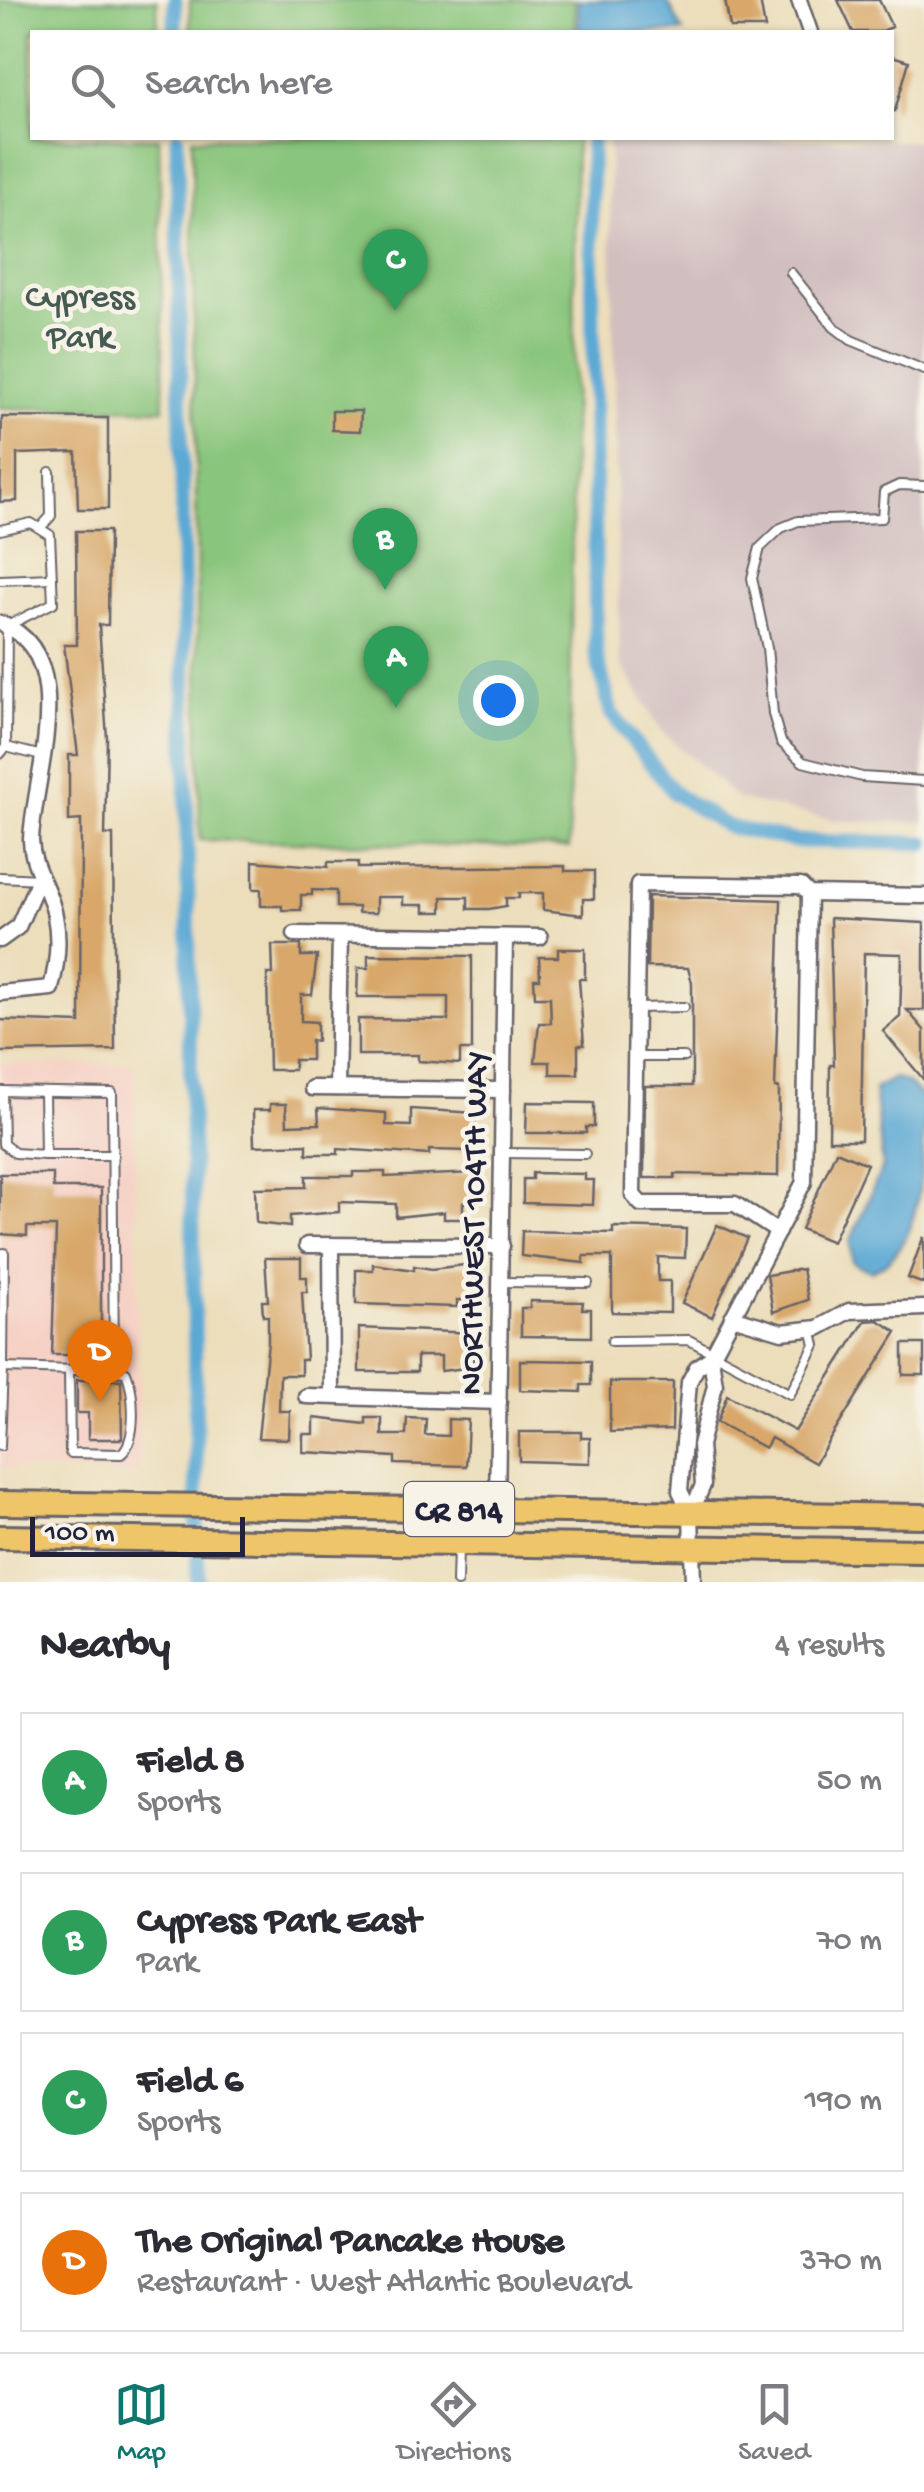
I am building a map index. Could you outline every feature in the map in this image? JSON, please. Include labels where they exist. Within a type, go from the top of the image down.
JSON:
[{"type":"main road","name":"CR 814","points":[[0,1503],[924,1516]]},
{"type":"main road","name":"CR 814","points":[[0,1537],[924,1551]]},
{"type":"street","points":[[798,0],[809,30]]},
{"type":"street","points":[[0,993],[51,988],[57,964],[56,914],[32,863],[30,840],[49,702],[44,676],[24,638],[4,624]]},
{"type":"street","points":[[0,940],[18,927],[39,878]]},
{"type":"street","points":[[691,1512],[680,1491],[689,1382],[697,1367],[712,1354],[778,1232],[804,1182],[808,894],[801,886],[638,884],[633,1195],[641,1204],[734,1204],[778,1232]]},
{"type":"street","points":[[808,894],[924,896]]},
{"type":"street","points":[[294,934],[540,937]]},
{"type":"street","points":[[338,1088],[340,935]]},
{"type":"street","name":"NORTHWEST 104TH WAY","points":[[497,1509],[505,937]]},
{"type":"street","points":[[312,1088],[503,1090]]},
{"type":"street","points":[[308,1244],[502,1246]]},
{"type":"street","points":[[330,1244],[332,1396]]},
{"type":"street","points":[[732,1317],[782,1332],[811,1328],[849,1311],[924,1308]]},
{"type":"street","points":[[693,1582],[691,1512],[703,1485],[700,1445],[715,1386],[712,1354]]},
{"type":"street","points":[[306,1396],[499,1402]]},
{"type":"street","points":[[682,1446],[700,1445]]},
{"type":"lane","points":[[791,273],[842,334],[924,370]]},
{"type":"lane","points":[[42,526],[51,516],[50,472]]},
{"type":"lane","points":[[924,486],[898,485],[884,492],[882,518],[798,521],[780,528],[760,548],[752,578],[767,648],[773,714],[782,742],[804,762],[847,774],[924,781]]},
{"type":"lane","points":[[0,530],[31,523],[42,526],[50,535],[54,603],[4,624],[3,750],[42,756]]},
{"type":"lane","points":[[0,580],[52,578]]},
{"type":"lane","points":[[0,877],[39,878]]},
{"type":"lane","points":[[636,1008],[684,1007]]},
{"type":"lane","points":[[635,1057],[684,1057]]},
{"type":"lane","points":[[112,1155],[15,1153],[2,1144],[1,1091],[112,1093],[114,1371]]},
{"type":"lane","points":[[44,1092],[45,1154]]},
{"type":"lane","points":[[502,1153],[584,1154]]},
{"type":"lane","points":[[0,1446],[4,1253]]},
{"type":"lane","points":[[501,1282],[588,1283]]},
{"type":"lane","points":[[612,1341],[689,1340],[790,1394],[815,1345],[811,1328]]},
{"type":"lane","points":[[3,1368],[114,1371],[126,1372],[130,1384],[130,1441],[120,1454],[70,1453],[70,1370]]},
{"type":"lane","points":[[458,1544],[458,1582]]},
{"type":"shaded area","points":[[609,140],[924,141],[924,822],[838,821],[738,799],[662,732],[620,662]]},
{"type":"shaded area","points":[[0,1064],[134,1064],[140,1474],[0,1468]]},
{"type":"green space","name":"Cypress Park","points":[[0,0],[157,0],[158,30],[30,30],[30,140],[159,140],[164,409],[0,408]]},
{"type":"green space","points":[[190,0],[575,0],[575,30],[190,30]]},
{"type":"green space","points":[[192,140],[576,140],[569,848],[200,840]]},
{"type":"water","points":[[578,0],[667,0],[682,30],[579,30]]},
{"type":"water","points":[[894,1078],[908,1083],[924,1099],[921,1175],[911,1225],[901,1245],[888,1261],[870,1271],[852,1262],[850,1242],[883,1166],[874,1089]]},
{"type":"building","points":[[725,0],[760,0],[765,28],[730,28]]},
{"type":"building","points":[[838,0],[879,0],[892,27],[852,30]]},
{"type":"building","points":[[894,57],[909,61],[894,111]]},
{"type":"building","points":[[332,411],[361,411],[360,431],[332,430]]},
{"type":"building","points":[[2,417],[108,418],[108,509],[78,509],[76,452],[17,454],[17,501],[0,502]]},
{"type":"building","points":[[76,531],[109,531],[108,625],[99,625],[107,738],[105,835],[113,835],[115,1050],[0,1052],[0,1020],[80,1023],[81,820],[69,821],[69,755],[78,755],[64,645],[77,645]]},
{"type":"building","points":[[253,861],[328,867],[328,862],[358,862],[358,868],[565,866],[565,871],[594,871],[594,899],[583,899],[583,915],[543,910],[543,893],[519,893],[519,898],[506,898],[506,906],[489,909],[468,909],[468,897],[442,897],[442,912],[424,912],[424,905],[403,905],[403,897],[376,897],[376,913],[358,913],[358,907],[336,907],[336,891],[312,890],[312,895],[301,895],[301,910],[282,910],[282,906],[261,906],[261,889],[253,889]]},
{"type":"building","points":[[648,896],[781,900],[775,1088],[779,1088],[778,1176],[675,1174],[675,1178],[644,1178],[645,1086],[692,1086],[692,983],[688,968],[647,967]]},
{"type":"building","points":[[830,918],[924,923],[924,1010],[907,1010],[924,1030],[924,1080],[883,1031],[900,1017],[902,954],[864,953],[861,1140],[829,1140],[830,1065],[834,1065]]},
{"type":"building","points":[[272,945],[301,945],[301,956],[317,956],[312,995],[301,995],[301,1021],[317,1022],[317,1041],[311,1040],[311,1060],[294,1060],[294,1070],[269,1070],[267,974],[273,974]]},
{"type":"building","points":[[558,949],[585,949],[585,979],[579,979],[584,1045],[578,1045],[578,1074],[550,1074],[550,1062],[535,1062],[539,1023],[551,1023],[550,997],[535,997],[534,979],[540,979],[539,957],[558,957]]},
{"type":"building","points":[[368,955],[472,956],[472,1050],[460,1050],[460,1064],[418,1061],[418,1055],[358,1055],[358,1019],[448,1020],[448,997],[357,997],[358,968],[368,968]]},
{"type":"building","points":[[527,1102],[594,1103],[594,1127],[586,1127],[586,1133],[526,1133]]},
{"type":"building","points":[[270,1104],[286,1104],[287,1125],[319,1124],[318,1108],[386,1113],[386,1125],[411,1126],[411,1109],[476,1113],[474,1151],[429,1150],[429,1155],[338,1149],[338,1154],[307,1154],[307,1144],[254,1146],[253,1110],[270,1110]]},
{"type":"building","points":[[836,1151],[867,1164],[832,1242],[801,1229]]},
{"type":"building","points":[[353,1172],[385,1172],[385,1177],[474,1173],[474,1202],[463,1203],[463,1219],[444,1219],[444,1212],[396,1217],[396,1204],[339,1202],[339,1212],[290,1216],[290,1227],[256,1223],[255,1188],[306,1187],[306,1176],[353,1176]]},
{"type":"building","points":[[532,1173],[585,1174],[585,1180],[594,1180],[593,1205],[523,1203],[523,1179],[532,1179]]},
{"type":"building","points":[[0,1174],[53,1174],[53,1188],[101,1188],[101,1355],[52,1355],[56,1227],[27,1227],[27,1236],[0,1234]]},
{"type":"building","points":[[717,1225],[747,1238],[712,1317],[682,1303]]},
{"type":"building","points":[[613,1227],[686,1229],[685,1258],[658,1257],[658,1281],[670,1281],[670,1313],[612,1312],[612,1256],[584,1256],[584,1263],[521,1256],[522,1231],[613,1233]]},
{"type":"building","points":[[924,1238],[924,1284],[908,1278]]},
{"type":"building","points":[[265,1258],[301,1258],[301,1277],[307,1277],[307,1292],[302,1292],[306,1360],[301,1360],[301,1375],[280,1375],[279,1411],[290,1411],[289,1439],[258,1438],[268,1342],[268,1316],[263,1316],[262,1301],[268,1301]]},
{"type":"building","points":[[373,1264],[414,1270],[414,1266],[432,1269],[473,1264],[474,1300],[457,1300],[457,1307],[356,1304],[356,1270],[373,1270]]},
{"type":"building","points":[[802,1269],[808,1300],[773,1312],[767,1275]]},
{"type":"building","points":[[530,1301],[583,1302],[582,1309],[591,1309],[591,1337],[521,1336],[521,1308],[530,1308]]},
{"type":"building","points":[[878,1320],[897,1332],[815,1463],[771,1438],[765,1448],[717,1422],[727,1395],[795,1431],[865,1321]]},
{"type":"building","points":[[359,1328],[474,1333],[473,1367],[441,1371],[441,1356],[417,1356],[417,1372],[359,1372]]},
{"type":"building","points":[[903,1344],[924,1344],[924,1375],[903,1375]]},
{"type":"building","points":[[520,1360],[591,1361],[591,1385],[581,1385],[581,1392],[520,1390]]},
{"type":"building","points":[[77,1380],[121,1380],[122,1439],[88,1439],[88,1413],[77,1413]]},
{"type":"building","points":[[610,1382],[673,1382],[672,1430],[610,1432]]},
{"type":"building","points":[[314,1418],[366,1424],[366,1418],[382,1418],[382,1435],[406,1435],[407,1418],[426,1419],[425,1435],[448,1436],[448,1419],[468,1420],[466,1466],[395,1464],[395,1457],[303,1452],[303,1434],[314,1434]]},
{"type":"building","points":[[519,1432],[581,1432],[581,1438],[590,1438],[590,1463],[519,1461]]},
{"type":"waterway","points":[[175,0],[175,30]]},
{"type":"waterway","points":[[177,140],[198,1582]]},
{"type":"waterway","points":[[591,140],[596,653],[611,713],[675,794],[728,827],[795,841],[924,843]]},
{"type":"place","name":"Field 6","points":[[395,311]]},
{"type":"place","name":"Cypress Park East","points":[[385,590]]},
{"type":"place","name":"Field 8","points":[[396,708]]},
{"type":"place","name":"The Original Pancake House","points":[[100,1402]]}]
